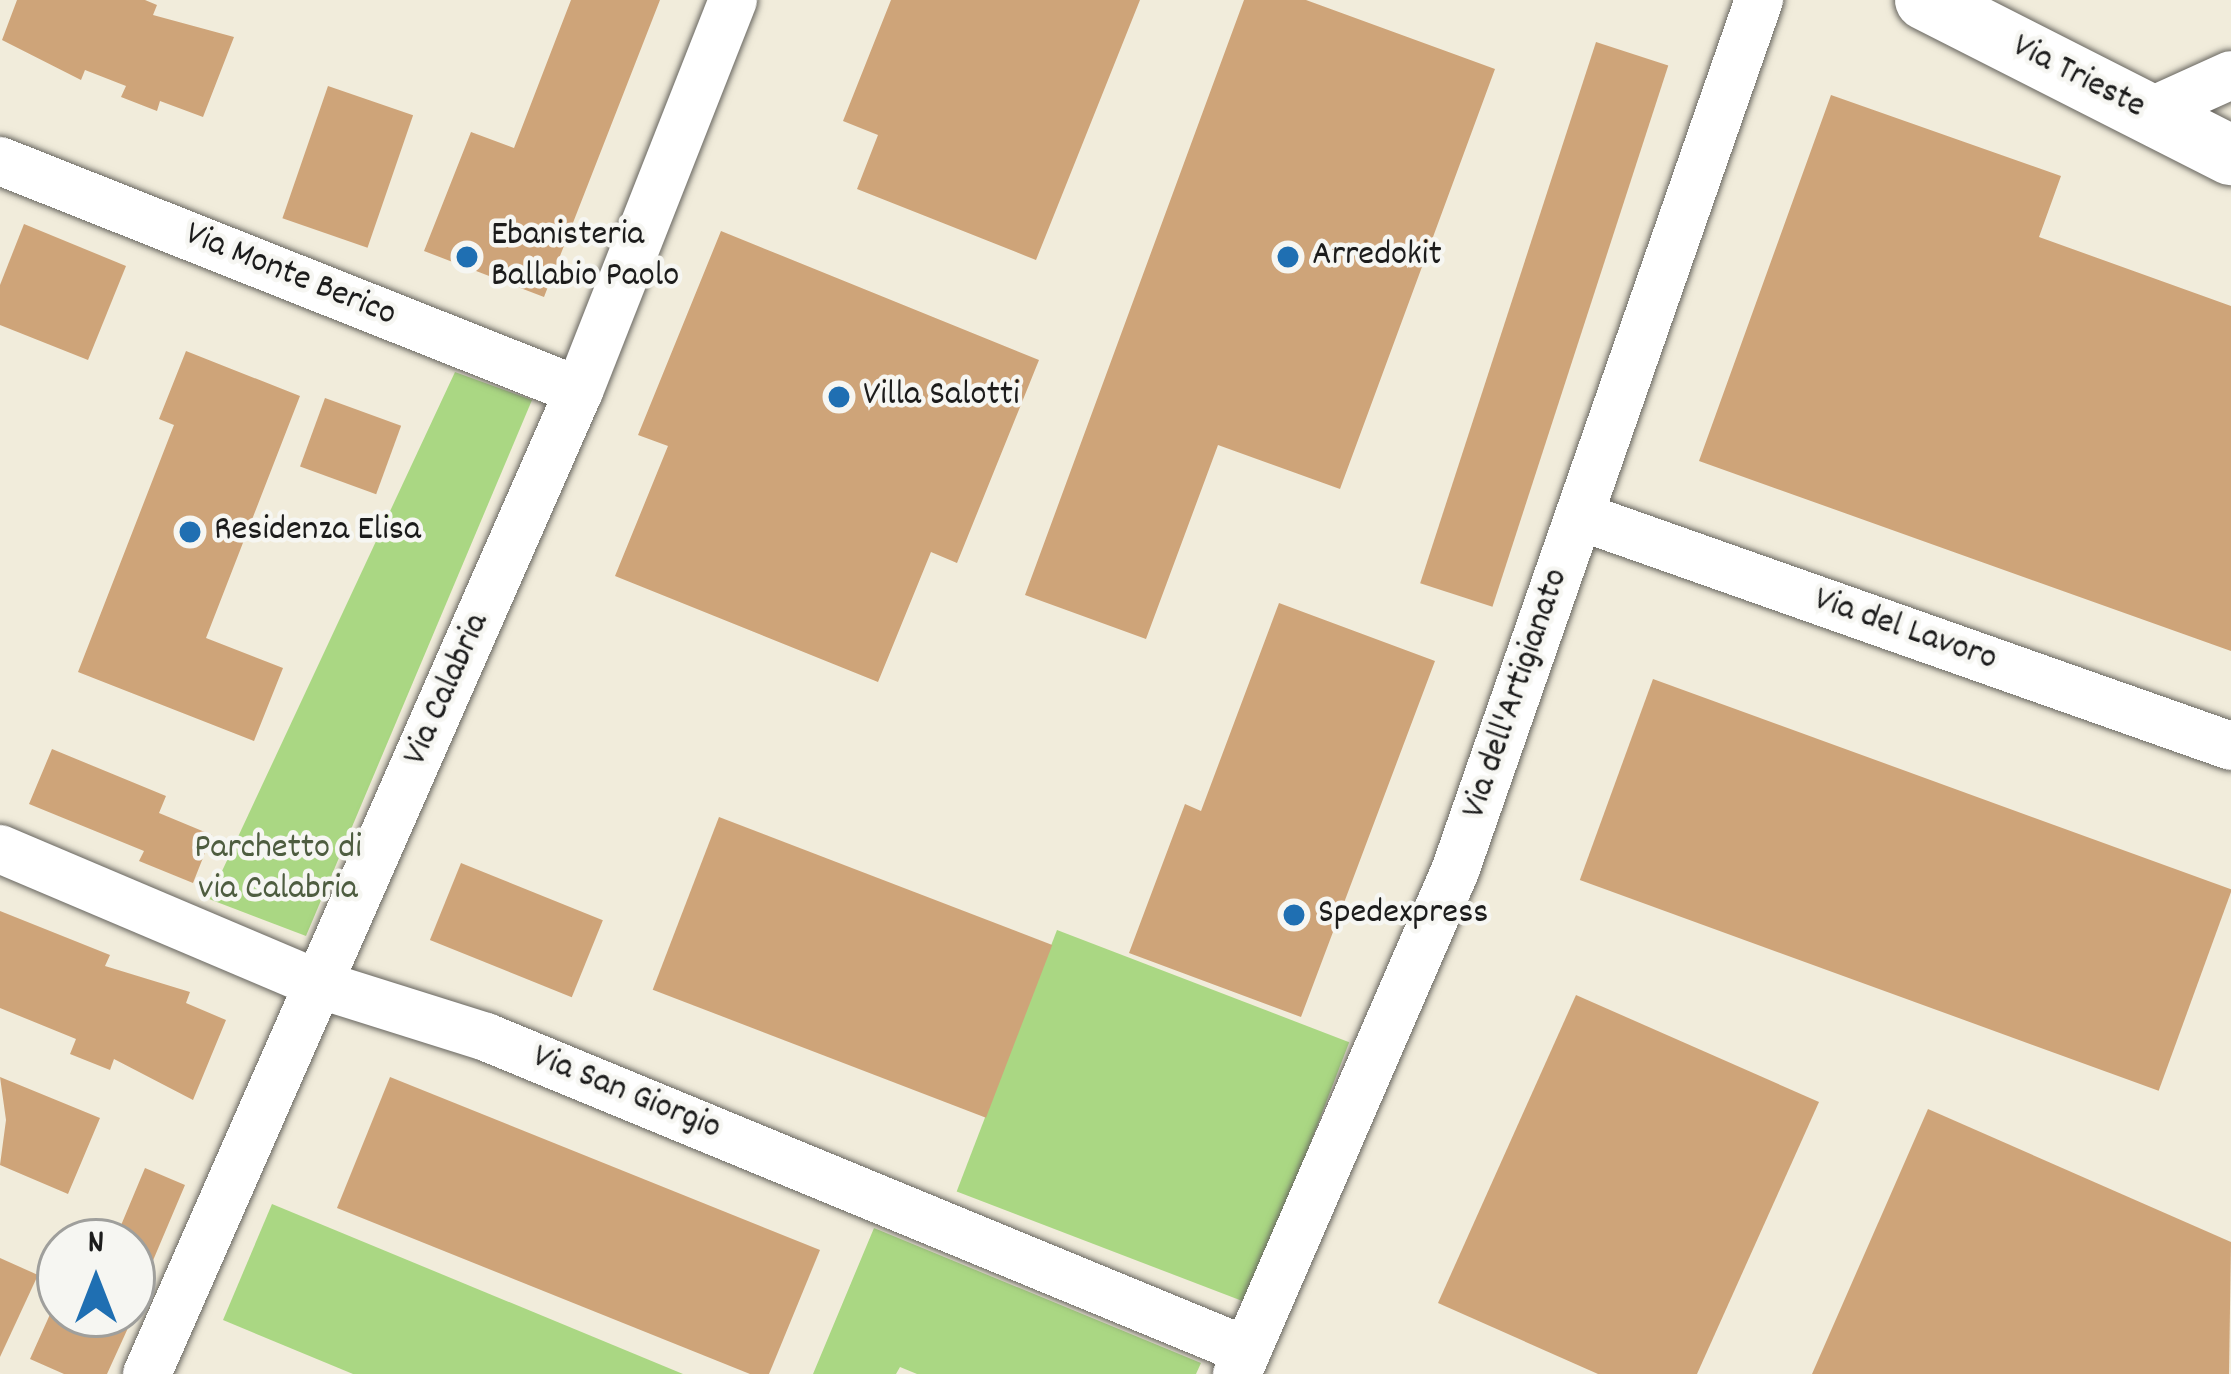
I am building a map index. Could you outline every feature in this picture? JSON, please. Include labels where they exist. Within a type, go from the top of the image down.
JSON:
[{"type":"street","name":"Via Calabria","points":[[147,1374],[579,391],[733,0]]},
{"type":"street","name":"Via dell'Artigianato","points":[[1242,1362],[1455,871],[1759,0]]},
{"type":"street","name":"Via Trieste","points":[[1925,0],[2231,155]]},
{"type":"street","points":[[2147,113],[2231,75]]},
{"type":"street","name":"Via Monte Berico","points":[[0,161],[579,391]]},
{"type":"street","name":"Via del Lavoro","points":[[1579,516],[2231,746]]},
{"type":"street","name":"Via San Giorgio","points":[[0,849],[319,984],[486,1037],[1242,1362]]},
{"type":"green space","name":"Parchetto di via Calabria","points":[[455,372],[532,400],[306,936],[209,899]]},
{"type":"green space","points":[[1057,930],[1349,1042],[1249,1304],[957,1191]]},
{"type":"green space","points":[[272,1204],[683,1374],[353,1374],[223,1320]]},
{"type":"green space","points":[[874,1228],[1201,1363],[1196,1374],[917,1374],[900,1367],[896,1374],[813,1374]]},
{"type":"building","points":[[17,0],[145,0],[157,5],[153,15],[234,37],[203,117],[160,101],[157,111],[121,97],[126,86],[85,70],[81,80],[2,40]]},
{"type":"building","points":[[571,0],[660,0],[544,297],[424,251],[471,132],[514,148]]},
{"type":"building","points":[[891,0],[1140,0],[1036,260],[857,189],[878,135],[843,121]]},
{"type":"building","name":"Arredokit","points":[[1244,0],[1306,0],[1495,69],[1340,489],[1218,445],[1146,639],[1025,595]]},
{"type":"building","points":[[1596,42],[1668,65],[1492,607],[1420,583]]},
{"type":"building","points":[[328,86],[413,115],[368,248],[282,218]]},
{"type":"building","points":[[1831,95],[2061,176],[2039,237],[2231,306],[2231,651],[1699,461]]},
{"type":"building","points":[[24,224],[126,266],[88,360],[0,325],[0,285]]},
{"type":"building","name":"Villa Salotti","points":[[721,231],[1039,360],[957,563],[931,552],[878,682],[615,576],[668,446],[638,435]]},
{"type":"building","name":"Residenza Elisa","points":[[186,351],[300,396],[206,638],[283,668],[254,741],[78,672],[174,425],[159,419]]},
{"type":"building","points":[[325,398],[401,426],[376,494],[300,467]]},
{"type":"building","points":[[1279,603],[1435,661],[1301,1017],[1129,953],[1185,804],[1201,811]]},
{"type":"building","points":[[1653,679],[2231,889],[2159,1091],[1580,880]]},
{"type":"building","points":[[52,749],[166,796],[159,813],[212,835],[193,883],[139,861],[144,851],[29,804]]},
{"type":"building","points":[[719,817],[1052,945],[986,1118],[653,990]]},
{"type":"building","points":[[461,863],[603,920],[572,997],[430,940]]},
{"type":"building","points":[[0,911],[110,955],[105,966],[190,992],[186,1003],[226,1020],[193,1100],[114,1059],[110,1070],[70,1054],[76,1039],[0,1008]]},
{"type":"building","points":[[1576,995],[1819,1102],[1697,1374],[1598,1374],[1438,1303]]},
{"type":"building","points":[[0,1077],[100,1118],[68,1194],[0,1165],[6,1120]]},
{"type":"building","points":[[390,1077],[820,1250],[769,1374],[750,1374],[337,1208]]},
{"type":"building","points":[[1928,1109],[2231,1242],[2229,1374],[1812,1374]]},
{"type":"building","points":[[145,1168],[185,1185],[156,1253],[156,1218],[124,1218]]},
{"type":"building","points":[[0,1258],[36,1274],[36,1279],[0,1357]]},
{"type":"building","points":[[39,1338],[123,1338],[107,1374],[64,1374],[30,1359]]},
{"type":"place","name":"Ebanisteria Ballabio Paolo","points":[[467,257]]},
{"type":"place","name":"Arredokit","points":[[1288,257]]},
{"type":"place","name":"Villa Salotti","points":[[839,397]]},
{"type":"place","name":"Residenza Elisa","points":[[190,532]]},
{"type":"place","name":"Spedexpress","points":[[1294,915]]}]
